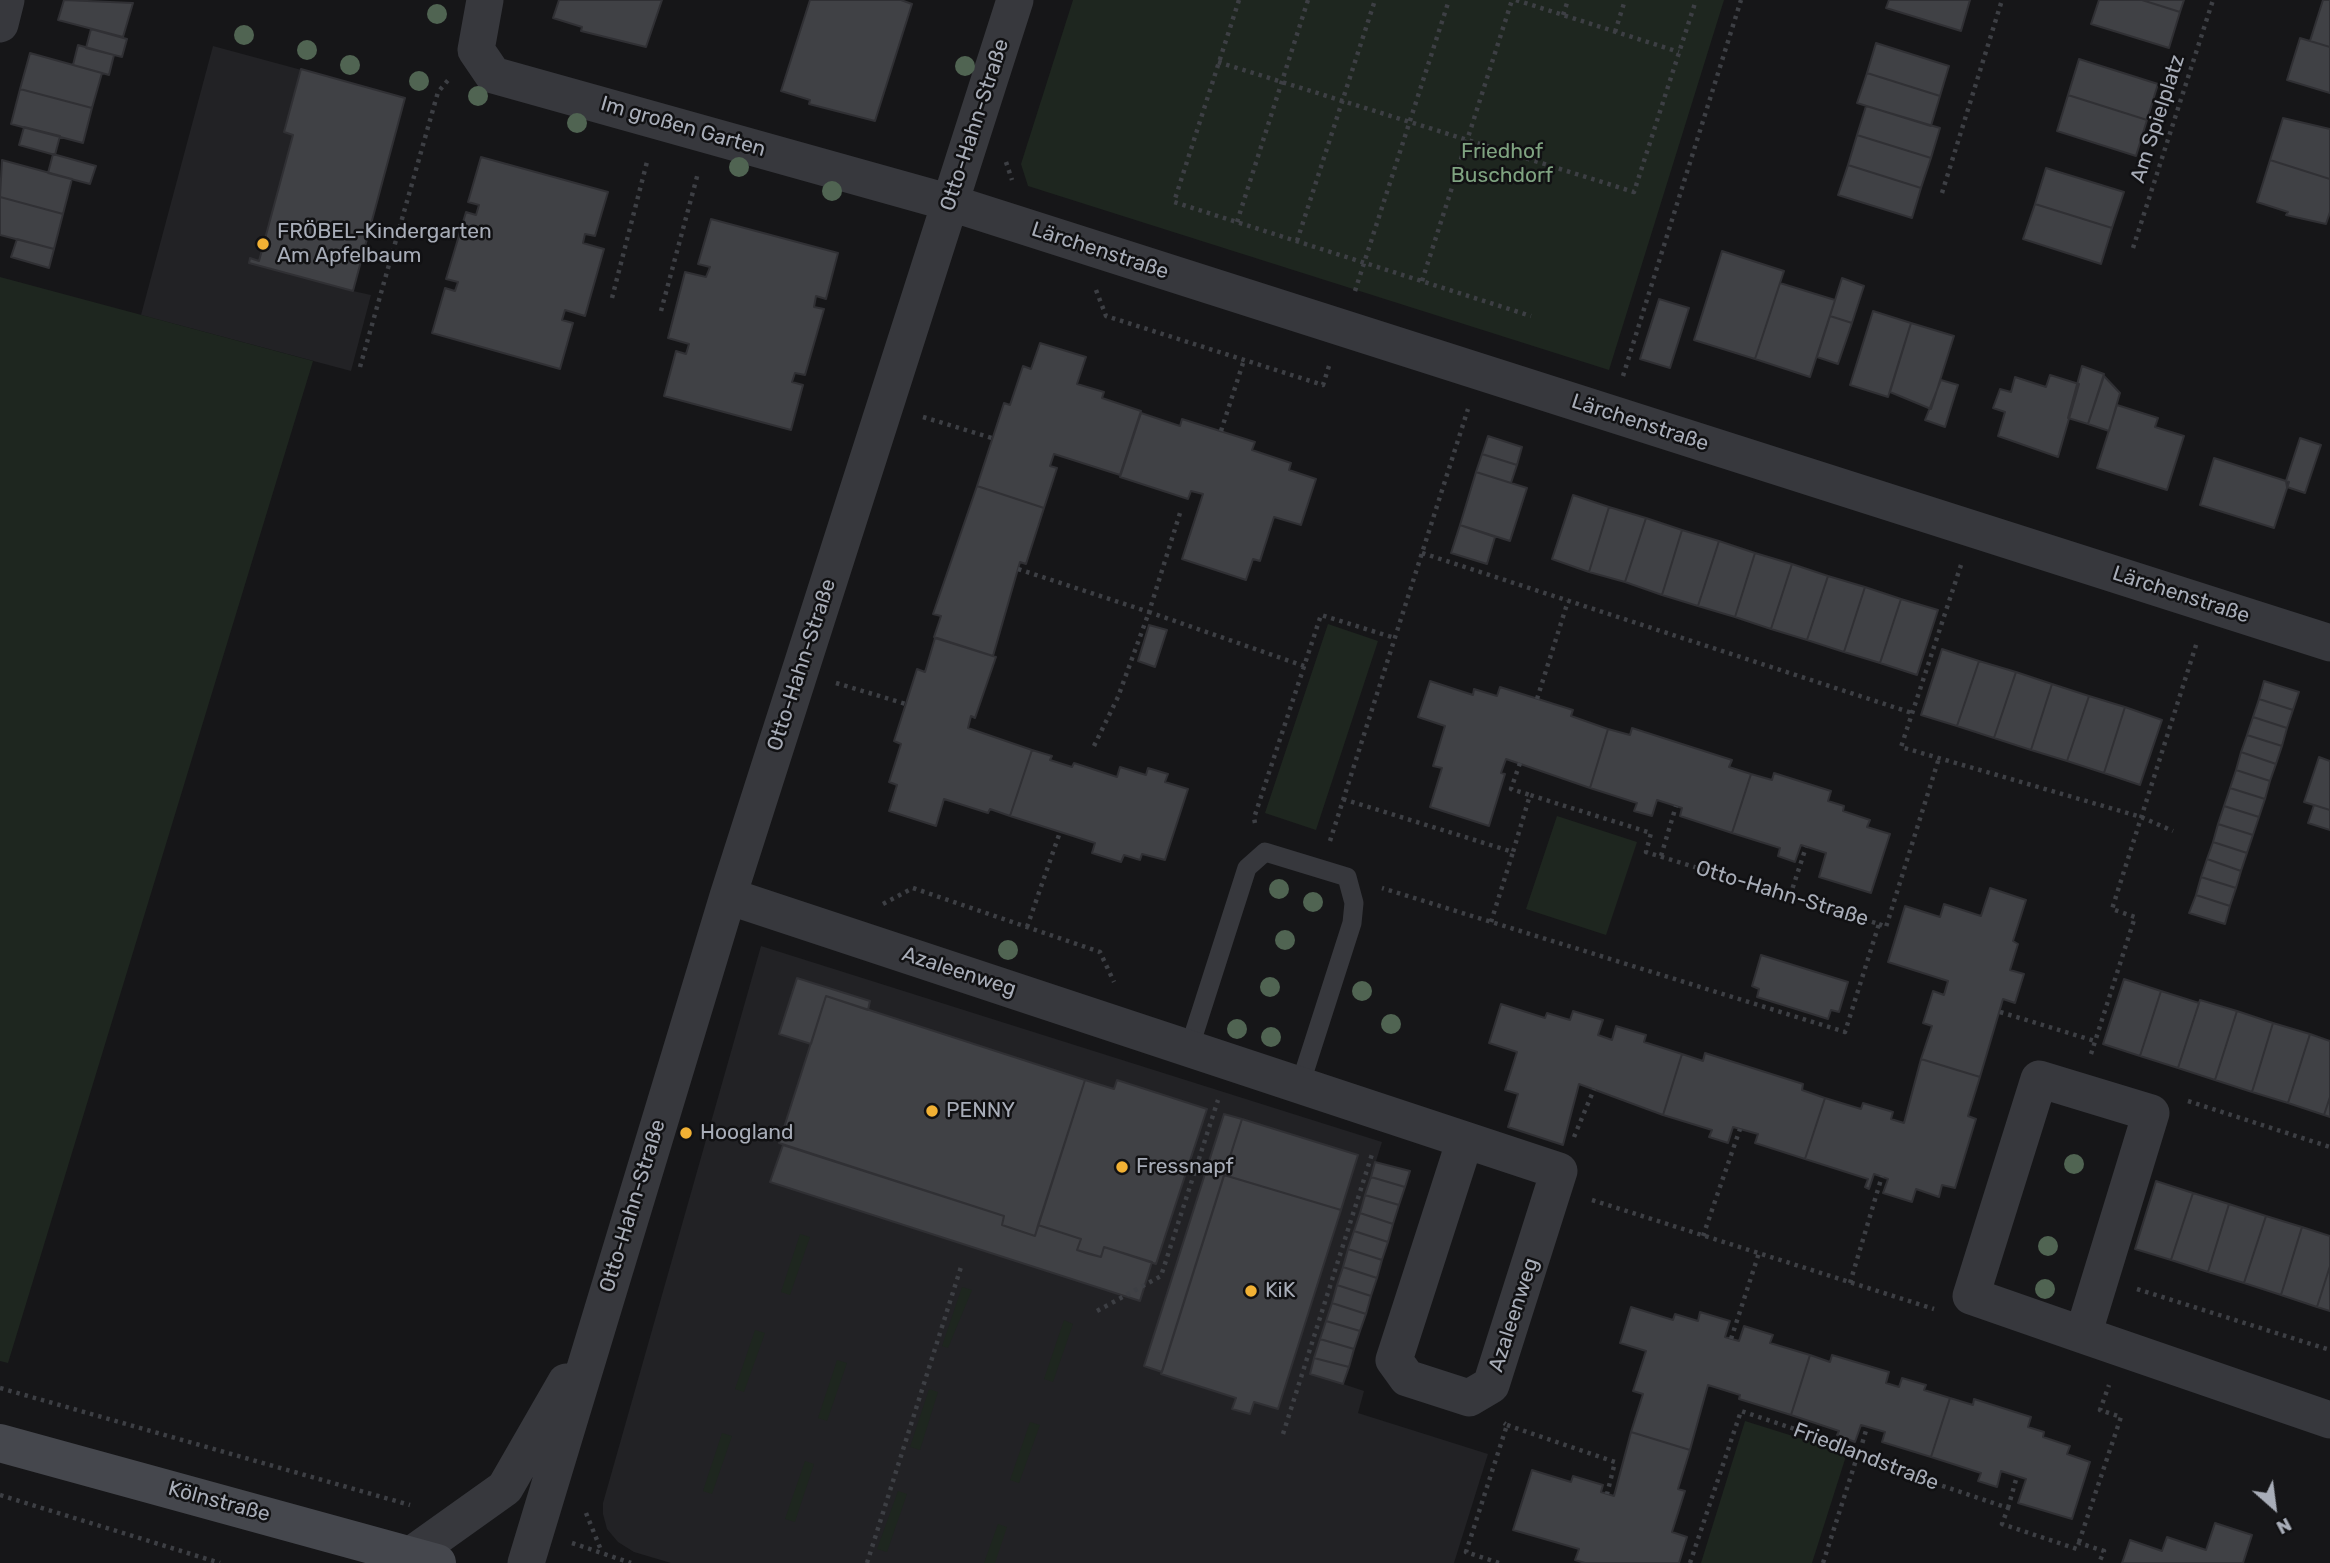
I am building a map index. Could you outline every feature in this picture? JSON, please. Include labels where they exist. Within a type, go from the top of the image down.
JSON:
[{"type":"main road","name":"Kölnstraße","points":[[0,1443],[424,1559]]},
{"type":"street","points":[[0,24],[6,0]]},
{"type":"street","points":[[476,50],[485,0]]},
{"type":"street","name":"Otto-Hahn-Straße","points":[[531,1548],[728,896],[1015,0]]},
{"type":"street","name":"Im großen Garten","points":[[476,50],[493,75],[951,203]]},
{"type":"street","name":"Lärchenstraße","points":[[951,203],[2330,643]]},
{"type":"street","name":"Azaleenweg","points":[[728,896],[1559,1171],[1492,1385],[1469,1398]]},
{"type":"street","points":[[2083,1335],[2151,1113],[2039,1079],[1972,1296],[2083,1335],[2330,1420]]},
{"type":"street","points":[[1465,1140],[1394,1360],[1407,1378],[1469,1398]]},
{"type":"street","name":"Otto-Hahn-Straße","points":[[424,1559],[467,1517],[505,1488],[595,1332]]},
{"type":"lane","points":[[1189,1049],[1247,868],[1265,852],[1347,877],[1354,903],[1352,923],[1300,1085]]},
{"type":"path","points":[[1239,0],[1174,202],[1531,316]]},
{"type":"path","points":[[1237,222],[1308,0]]},
{"type":"path","points":[[1297,242],[1374,0]]},
{"type":"path","points":[[1344,328],[1449,0]]},
{"type":"path","points":[[1422,281],[1514,0],[1679,52]]},
{"type":"path","points":[[1563,15],[1568,0]]},
{"type":"path","points":[[1615,32],[1625,0]]},
{"type":"path","points":[[1218,62],[1634,192],[1696,0]]},
{"type":"path","points":[[1610,413],[1741,0]]},
{"type":"path","points":[[1942,193],[2002,0]]},
{"type":"path","name":"Am Spielplatz","points":[[2133,248],[2213,0]]},
{"type":"path","points":[[360,367],[438,92],[476,50]]},
{"type":"path","points":[[612,298],[658,120]]},
{"type":"path","points":[[661,311],[709,135]]},
{"type":"path","points":[[1004,158],[1017,192],[1037,199],[1029,228]]},
{"type":"path","points":[[1077,243],[1106,316],[1323,385],[1330,363]]},
{"type":"path","points":[[1221,431],[1244,360]]},
{"type":"path","points":[[1320,870],[1481,372]]},
{"type":"path","points":[[919,416],[992,438]]},
{"type":"path","points":[[1094,746],[1118,697],[1149,612],[1180,513]]},
{"type":"path","points":[[1973,528],[1902,747],[2141,817],[2173,831]]},
{"type":"path","points":[[1422,553],[1912,713]]},
{"type":"path","points":[[1018,569],[1304,666]]},
{"type":"path","points":[[1537,699],[1568,601]]},
{"type":"path","points":[[2079,1091],[2135,916],[2112,909],[2209,604]]},
{"type":"path","points":[[1265,852],[1254,818],[1321,615],[1395,638]]},
{"type":"path","points":[[831,682],[906,704]]},
{"type":"path","points":[[1879,924],[1886,927],[1939,758]]},
{"type":"path","points":[[1520,763],[1511,789],[1651,833],[1646,852],[1661,856],[1676,806]]},
{"type":"path","points":[[1490,922],[1530,795]]},
{"type":"path","points":[[1343,799],[1513,852]]},
{"type":"path","points":[[1027,927],[1060,832]]},
{"type":"path","points":[[1790,896],[1806,847]]},
{"type":"path","name":"Otto-Hahn-Straße","points":[[1347,877],[1845,1032],[1879,924],[1661,856]]},
{"type":"path","points":[[834,931],[913,888],[1100,952],[1140,1032]]},
{"type":"path","points":[[2000,1012],[2095,1041]]},
{"type":"path","points":[[1097,1311],[1161,1276],[1230,1062]]},
{"type":"path","points":[[1594,1089],[1559,1171],[1582,1197],[1944,1312],[1972,1296]]},
{"type":"path","points":[[2151,1113],[2172,1097],[2330,1147]]},
{"type":"path","points":[[1283,1434],[1385,1114]]},
{"type":"path","points":[[1703,1236],[1740,1129]]},
{"type":"path","points":[[1850,1283],[1882,1176]]},
{"type":"path","points":[[1731,1339],[1759,1253]]},
{"type":"path","points":[[867,1563],[961,1267]]},
{"type":"path","points":[[2100,1277],[2330,1350]]},
{"type":"path","points":[[2017,1476],[2002,1524],[2077,1549],[2121,1417],[2100,1410],[2121,1348]]},
{"type":"path","points":[[0,1388],[386,1499],[467,1517]]},
{"type":"path","points":[[1469,1398],[1507,1425],[1615,1462],[1606,1494]]},
{"type":"path","name":"Friedlandstraße","points":[[1690,1563],[1741,1411],[1860,1451],[1857,1457],[2008,1508]]},
{"type":"path","points":[[1499,1563],[1466,1552],[1507,1425]]},
{"type":"path","points":[[1860,1451],[1867,1427]]},
{"type":"path","points":[[1823,1563],[1857,1457]]},
{"type":"path","points":[[0,1495],[220,1563]]},
{"type":"path","points":[[2079,1543],[2104,1551],[2099,1563]]},
{"type":"path","points":[[531,1548],[601,1550],[631,1563]]},
{"type":"shaded area","name":"FRÖBEL-Kindergarten Am Apfelbaum","points":[[213,46],[405,98],[353,291],[371,295],[351,371],[141,315]]},
{"type":"shaded area","points":[[761,946],[1382,1142],[1310,1373],[1364,1391],[1358,1413],[1488,1454],[1454,1563],[671,1563],[634,1552],[618,1542],[607,1529],[603,1503]]},
{"type":"green space","name":"Friedhof Buschdorf","points":[[1073,0],[1724,0],[1609,370],[1028,186],[1021,164]]},
{"type":"green space","points":[[0,277],[313,361],[8,1363],[0,1361]]},
{"type":"green space","points":[[1328,624],[1378,641],[1316,830],[1265,813]]},
{"type":"green space","points":[[1557,816],[1637,842],[1606,935],[1526,909]]},
{"type":"green space","points":[[800,1234],[810,1237],[790,1295],[781,1292]]},
{"type":"green space","points":[[962,1287],[972,1290],[948,1348],[942,1346]]},
{"type":"green space","points":[[1064,1320],[1073,1324],[1053,1382],[1044,1379]]},
{"type":"green space","points":[[755,1330],[765,1333],[744,1392],[735,1389]]},
{"type":"green space","points":[[837,1360],[847,1363],[827,1421],[818,1418]]},
{"type":"green space","points":[[929,1389],[938,1392],[920,1450],[910,1447]]},
{"type":"green space","points":[[1745,1421],[1847,1453],[1812,1563],[1701,1563]]},
{"type":"green space","points":[[1030,1422],[1040,1425],[1019,1483],[1010,1480]]},
{"type":"green space","points":[[722,1433],[732,1436],[712,1494],[703,1491]]},
{"type":"green space","points":[[805,1461],[814,1464],[795,1522],[785,1519]]},
{"type":"green space","points":[[898,1491],[907,1494],[887,1552],[877,1549]]},
{"type":"green space","points":[[998,1524],[1007,1527],[995,1563],[984,1563]]},
{"type":"building","points":[[64,0],[133,3],[123,37],[58,20]]},
{"type":"building","points":[[559,0],[662,0],[646,47],[581,31],[582,27],[553,18]]},
{"type":"building","points":[[810,0],[901,0],[912,4],[875,121],[809,104],[810,100],[781,91]]},
{"type":"building","points":[[1889,0],[1970,0],[1961,31],[1886,8]]},
{"type":"building","points":[[2099,0],[2142,0],[2180,12],[2169,48],[2091,24]]},
{"type":"building","points":[[2142,0],[2184,0],[2180,12]]},
{"type":"building","points":[[2323,0],[2330,0],[2330,47],[2310,41]]},
{"type":"building","points":[[91,29],[127,39],[122,57],[86,48]]},
{"type":"building","points":[[2300,38],[2330,47],[2330,93],[2287,80]]},
{"type":"building","points":[[1876,43],[1949,66],[1940,96],[1867,73]]},
{"type":"building","points":[[78,45],[114,55],[109,75],[73,65]]},
{"type":"building","points":[[30,53],[102,73],[92,108],[20,89]]},
{"type":"building","points":[[2079,59],[2158,84],[2147,120],[2068,95]]},
{"type":"building","points":[[301,69],[405,98],[353,291],[249,263],[250,258],[259,261],[293,135],[284,132]]},
{"type":"building","points":[[1867,73],[1940,96],[1931,126],[1857,103]]},
{"type":"building","points":[[20,89],[92,108],[83,143],[11,124]]},
{"type":"building","points":[[2068,95],[2147,120],[2136,156],[2057,131]]},
{"type":"building","points":[[1866,106],[1940,128],[1931,158],[1857,135]]},
{"type":"building","points":[[2283,118],[2330,129],[2330,179],[2270,160]]},
{"type":"building","points":[[24,127],[60,136],[55,155],[19,145]]},
{"type":"building","points":[[1857,135],[1931,158],[1921,188],[1848,165]]},
{"type":"building","points":[[53,154],[96,166],[90,184],[48,173]]},
{"type":"building","points":[[481,157],[608,192],[595,236],[585,234],[583,243],[604,249],[585,316],[565,310],[562,320],[573,323],[560,369],[432,333],[445,288],[455,291],[458,282],[446,279],[466,212],[476,215],[479,205],[468,202]]},
{"type":"building","points":[[2,160],[72,179],[63,214],[0,197]]},
{"type":"building","points":[[2270,160],[2330,179],[2330,212],[2326,224],[2286,215],[2288,212],[2257,202]]},
{"type":"building","points":[[1848,165],[1921,188],[1912,218],[1838,195]]},
{"type":"building","points":[[2046,168],[2124,192],[2112,228],[2035,204]]},
{"type":"building","points":[[0,197],[63,214],[54,249],[0,235]]},
{"type":"building","points":[[2035,204],[2112,228],[2101,264],[2023,239]]},
{"type":"building","points":[[711,219],[838,253],[826,299],[816,296],[814,307],[824,309],[805,375],[795,373],[792,382],[803,385],[791,430],[664,396],[676,351],[686,354],[689,344],[668,338],[685,272],[706,277],[710,267],[698,264]]},
{"type":"building","points":[[17,239],[54,249],[49,268],[11,257]]},
{"type":"building","points":[[1722,251],[1784,271],[1755,359],[1694,340]]},
{"type":"building","points":[[1842,278],[1864,286],[1852,323],[1830,316]]},
{"type":"building","points":[[1780,283],[1835,300],[1810,377],[1755,359]]},
{"type":"building","points":[[1659,299],[1689,308],[1670,368],[1640,359]]},
{"type":"building","points":[[1873,311],[1911,323],[1888,397],[1850,385]]},
{"type":"building","points":[[1830,316],[1852,323],[1838,364],[1817,357]]},
{"type":"building","points":[[1911,323],[1954,336],[1931,409],[1890,392]]},
{"type":"building","points":[[1040,343],[1086,357],[1077,384],[1104,392],[1102,398],[1141,411],[1120,475],[1054,454],[1050,466],[1057,468],[1044,508],[977,486],[1004,403],[1010,405],[1023,366],[1031,369]]},
{"type":"building","points":[[2082,366],[2104,374],[2088,424],[2068,418]]},
{"type":"building","points":[[2050,375],[2079,384],[2058,457],[1998,436],[2005,412],[1993,408],[2000,389],[2011,392],[2015,377],[2046,387]]},
{"type":"building","points":[[2104,376],[2120,393],[2109,431],[2088,424]]},
{"type":"building","points":[[1941,380],[1958,385],[1945,427],[1925,420]]},
{"type":"building","points":[[2117,405],[2158,418],[2155,427],[2184,436],[2167,490],[2097,468]]},
{"type":"building","points":[[1141,413],[1180,426],[1182,419],[1255,442],[1252,450],[1291,463],[1289,470],[1316,479],[1301,525],[1274,517],[1260,561],[1253,559],[1246,580],[1182,559],[1203,494],[1191,491],[1188,499],[1120,477]]},
{"type":"building","points":[[1488,436],[1522,447],[1517,465],[1482,454]]},
{"type":"building","points":[[2300,438],[2321,445],[2305,493],[2287,487],[2286,481]]},
{"type":"building","points":[[1482,454],[1517,465],[1511,483],[1476,472]]},
{"type":"building","points":[[2214,458],[2289,482],[2274,528],[2200,505]]},
{"type":"building","points":[[1476,472],[1527,488],[1510,541],[1460,525]]},
{"type":"building","points":[[977,486],[1044,508],[1026,564],[1020,562],[993,656],[934,637],[941,616],[933,614]]},
{"type":"building","points":[[1573,495],[1609,507],[1589,572],[1552,559]]},
{"type":"building","points":[[1609,507],[1646,518],[1625,582],[1589,572]]},
{"type":"building","points":[[1646,518],[1682,530],[1662,595],[1625,582]]},
{"type":"building","points":[[1460,525],[1495,537],[1487,564],[1451,553]]},
{"type":"building","points":[[1682,530],[1719,541],[1698,606],[1662,595]]},
{"type":"building","points":[[1719,541],[1755,553],[1735,617],[1698,606]]},
{"type":"building","points":[[1755,553],[1792,564],[1771,629],[1735,617]]},
{"type":"building","points":[[1792,564],[1828,576],[1807,640],[1771,629]]},
{"type":"building","points":[[1828,576],[1865,587],[1844,652],[1807,640]]},
{"type":"building","points":[[1865,587],[1901,599],[1880,663],[1844,652]]},
{"type":"building","points":[[1901,599],[1938,610],[1917,675],[1880,663]]},
{"type":"building","points":[[1149,625],[1167,630],[1155,667],[1138,661]]},
{"type":"building","points":[[935,638],[996,657],[975,718],[971,716],[968,728],[1032,750],[1010,816],[990,809],[988,813],[944,799],[936,826],[889,811],[897,785],[889,782],[901,744],[894,741],[917,669],[925,672]]},
{"type":"building","points":[[1942,649],[1979,661],[1957,726],[1921,715]]},
{"type":"building","points":[[1979,661],[2016,672],[1994,738],[1957,726]]},
{"type":"building","points":[[2016,672],[2052,684],[2031,750],[1994,738]]},
{"type":"building","points":[[1430,681],[1473,695],[1474,689],[1497,696],[1500,687],[1573,710],[1571,716],[1608,729],[1590,788],[1506,759],[1501,773],[1505,774],[1489,826],[1430,807],[1442,768],[1433,766],[1445,726],[1418,717]]},
{"type":"building","points":[[2264,681],[2299,692],[2293,710],[2259,699]]},
{"type":"building","points":[[2052,684],[2089,696],[2067,761],[2031,750]]},
{"type":"building","points":[[2089,696],[2125,707],[2104,773],[2067,761]]},
{"type":"building","points":[[2259,699],[2293,710],[2287,728],[2253,717]]},
{"type":"building","points":[[2125,707],[2162,720],[2140,785],[2104,773]]},
{"type":"building","points":[[2253,717],[2287,728],[2282,746],[2247,735]]},
{"type":"building","points":[[1632,728],[1732,760],[1729,767],[1751,774],[1732,833],[1680,816],[1682,808],[1657,800],[1652,816],[1634,811],[1637,803],[1590,788],[1608,729],[1630,735]]},
{"type":"building","points":[[2247,735],[2282,746],[2276,764],[2241,752]]},
{"type":"building","points":[[1032,750],[1052,756],[1050,760],[1072,767],[1074,763],[1117,777],[1120,767],[1146,775],[1148,768],[1168,774],[1165,782],[1188,789],[1165,860],[1142,854],[1140,860],[1124,855],[1121,862],[1092,853],[1095,843],[1010,816]]},
{"type":"building","points":[[2241,752],[2276,764],[2270,781],[2236,770]]},
{"type":"building","points":[[2319,757],[2330,761],[2330,810],[2304,802]]},
{"type":"building","points":[[2236,770],[2270,781],[2265,799],[2230,788]]},
{"type":"building","points":[[1774,773],[1831,791],[1828,801],[1844,806],[1843,811],[1870,820],[1867,827],[1890,834],[1871,893],[1819,877],[1826,853],[1801,845],[1795,862],[1778,856],[1780,848],[1732,833],[1751,774],[1772,780]]},
{"type":"building","points":[[2230,788],[2265,799],[2259,817],[2224,806]]},
{"type":"building","points":[[2314,805],[2330,810],[2330,830],[2308,823]]},
{"type":"building","points":[[2224,806],[2259,817],[2253,835],[2218,824]]},
{"type":"building","points":[[2218,824],[2253,835],[2247,853],[2213,842]]},
{"type":"building","points":[[2213,842],[2247,853],[2241,871],[2207,859]]},
{"type":"building","points":[[2207,859],[2241,871],[2236,888],[2201,877]]},
{"type":"building","points":[[2201,877],[2236,888],[2230,906],[2196,895]]},
{"type":"building","points":[[1990,888],[2026,900],[2013,941],[2018,944],[2010,970],[2024,974],[2015,1003],[2003,999],[1980,1077],[1921,1059],[1932,1026],[1923,1023],[1933,991],[1944,995],[1948,981],[1888,962],[1905,906],[1940,917],[1944,904],[1981,916]]},
{"type":"building","points":[[2196,895],[2230,906],[2225,924],[2189,913]]},
{"type":"building","points":[[1761,955],[1848,982],[1839,1012],[1831,1010],[1828,1019],[1757,997],[1759,989],[1752,986]]},
{"type":"building","points":[[797,978],[870,1001],[868,1010],[826,996],[811,1044],[779,1034]]},
{"type":"building","points":[[2124,979],[2161,991],[2140,1056],[2103,1044]]},
{"type":"building","points":[[2161,991],[2199,1003],[2178,1068],[2140,1056]]},
{"type":"building","name":"PENNY","points":[[826,996],[1085,1080],[1035,1236],[1002,1225],[1004,1216],[779,1143]]},
{"type":"building","points":[[2200,1000],[2237,1011],[2215,1080],[2178,1068]]},
{"type":"building","points":[[1501,1004],[1545,1018],[1547,1013],[1570,1020],[1573,1011],[1603,1020],[1598,1035],[1612,1040],[1616,1026],[1646,1035],[1644,1042],[1682,1054],[1663,1115],[1579,1084],[1563,1145],[1508,1127],[1518,1094],[1505,1090],[1517,1052],[1489,1043]]},
{"type":"building","points":[[2237,1011],[2273,1023],[2252,1092],[2215,1080]]},
{"type":"building","points":[[2273,1023],[2310,1034],[2288,1103],[2252,1092]]},
{"type":"building","points":[[2310,1034],[2330,1041],[2330,1097],[2324,1115],[2288,1103]]},
{"type":"building","points":[[1705,1053],[1803,1084],[1802,1090],[1825,1098],[1805,1159],[1755,1143],[1758,1134],[1733,1127],[1728,1143],[1709,1137],[1712,1130],[1663,1115],[1682,1054],[1703,1061]]},
{"type":"building","points":[[1921,1059],[1980,1077],[1968,1116],[1976,1119],[1955,1188],[1942,1185],[1939,1197],[1916,1189],[1912,1202],[1883,1193],[1888,1179],[1874,1174],[1869,1189],[1865,1187],[1868,1179],[1805,1159],[1825,1098],[1861,1109],[1863,1103],[1893,1112],[1891,1119],[1904,1123]]},
{"type":"building","name":"Fressnapf","points":[[1085,1080],[1114,1089],[1117,1080],[1207,1109],[1156,1264],[1104,1247],[1101,1257],[1077,1250],[1081,1239],[1038,1225]]},
{"type":"building","points":[[2330,1097],[2330,1117],[2324,1115]]},
{"type":"building","points":[[1224,1114],[1242,1119],[1162,1372],[1144,1366]]},
{"type":"building","points":[[1242,1119],[1358,1155],[1341,1210],[1224,1175]]},
{"type":"building","points":[[783,1145],[1004,1216],[1002,1225],[1035,1236],[1038,1225],[1081,1239],[1077,1250],[1089,1254],[1101,1257],[1104,1247],[1152,1262],[1140,1301],[770,1182]]},
{"type":"building","points":[[1375,1162],[1410,1171],[1405,1187],[1371,1177]]},
{"type":"building","name":"KiK","points":[[1224,1175],[1341,1210],[1278,1409],[1254,1402],[1250,1414],[1232,1409],[1236,1398],[1161,1374]]},
{"type":"building","points":[[1371,1177],[1405,1187],[1399,1205],[1365,1195]]},
{"type":"building","points":[[2156,1181],[2193,1193],[2171,1260],[2135,1249]]},
{"type":"building","points":[[2193,1193],[2229,1204],[2208,1272],[2171,1260]]},
{"type":"building","points":[[1365,1195],[1399,1205],[1393,1224],[1360,1213]]},
{"type":"building","points":[[2229,1204],[2266,1216],[2244,1283],[2208,1272]]},
{"type":"building","points":[[1360,1213],[1393,1224],[1388,1242],[1354,1231]]},
{"type":"building","points":[[2266,1216],[2302,1227],[2281,1295],[2244,1283]]},
{"type":"building","points":[[2302,1227],[2330,1236],[2330,1266],[2317,1307],[2281,1295]]},
{"type":"building","points":[[1354,1231],[1388,1242],[1382,1260],[1348,1249]]},
{"type":"building","points":[[1348,1249],[1382,1260],[1377,1278],[1343,1267]]},
{"type":"building","points":[[2330,1266],[2330,1311],[2317,1307]]},
{"type":"building","points":[[1343,1267],[1377,1278],[1371,1296],[1337,1285]]},
{"type":"building","points":[[1337,1285],[1371,1296],[1366,1314],[1332,1303]]},
{"type":"building","points":[[1332,1303],[1366,1314],[1360,1331],[1326,1321]]},
{"type":"building","points":[[1631,1307],[1673,1320],[1675,1314],[1698,1321],[1700,1312],[1730,1321],[1725,1337],[1739,1341],[1744,1326],[1773,1335],[1770,1343],[1810,1355],[1791,1415],[1739,1399],[1740,1395],[1708,1385],[1690,1450],[1631,1432],[1643,1394],[1633,1391],[1646,1351],[1620,1343]]},
{"type":"building","points":[[1326,1321],[1360,1331],[1354,1349],[1320,1339]]},
{"type":"building","points":[[1320,1339],[1354,1349],[1349,1367],[1314,1358]]},
{"type":"building","points":[[1810,1355],[1830,1362],[1832,1355],[1889,1372],[1886,1383],[1899,1387],[1902,1378],[1926,1385],[1924,1390],[1950,1398],[1931,1457],[1882,1442],[1885,1432],[1861,1425],[1855,1442],[1837,1435],[1839,1431],[1791,1415]]},
{"type":"building","points":[[1314,1358],[1349,1367],[1343,1384],[1310,1374]]},
{"type":"building","points":[[1950,1398],[1973,1405],[1974,1399],[2031,1417],[2028,1427],[2044,1432],[2043,1437],[2070,1446],[2067,1454],[2090,1462],[2072,1519],[2018,1503],[2026,1479],[2001,1471],[1997,1487],[1978,1481],[1981,1473],[1931,1457]]},
{"type":"building","points":[[1631,1432],[1690,1450],[1678,1489],[1685,1491],[1672,1532],[1687,1537],[1679,1563],[1585,1563],[1575,1560],[1579,1549],[1513,1530],[1532,1470],[1571,1482],[1573,1476],[1603,1485],[1601,1492],[1614,1496]]},
{"type":"building","points":[[2215,1523],[2252,1535],[2243,1563],[2122,1563],[2130,1540],[2162,1551],[2167,1537],[2206,1550]]},
{"type":"place","name":"FRÖBEL-Kindergarten Am Apfelbaum","points":[[263,244]]},
{"type":"place","name":"PENNY","points":[[932,1111]]},
{"type":"place","name":"Hoogland","points":[[686,1133]]},
{"type":"place","name":"Fressnapf","points":[[1122,1167]]},
{"type":"place","name":"KiK","points":[[1251,1291]]}]
